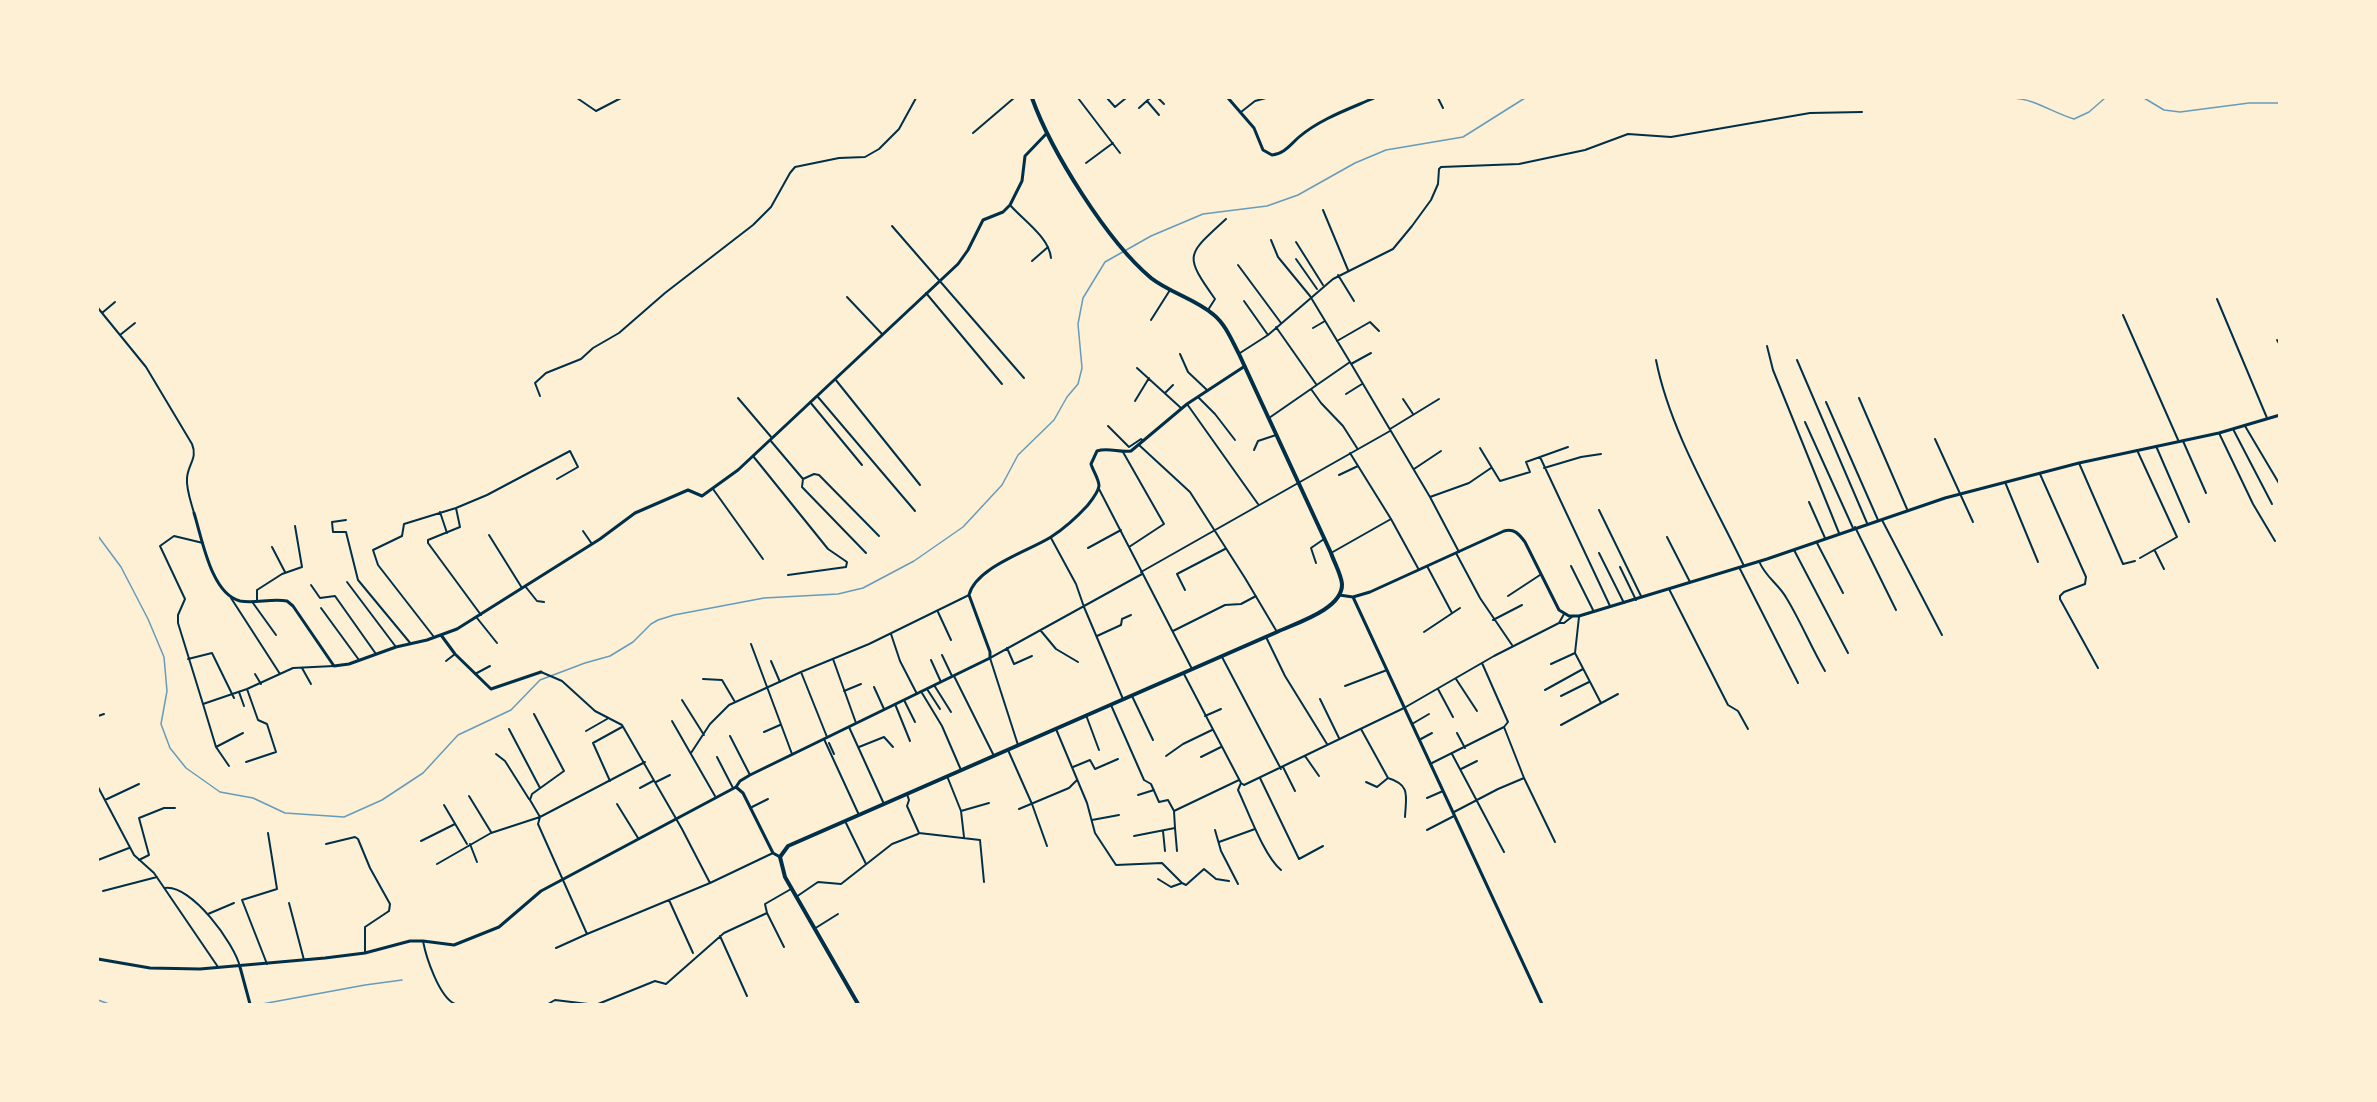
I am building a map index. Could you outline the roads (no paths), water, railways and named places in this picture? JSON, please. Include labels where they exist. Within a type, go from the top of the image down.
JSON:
[{"type":"highway","points":[[858,1005],[793,893],[780,857],[784,849],[1277,632],[1326,608],[1339,595],[1342,584],[1331,553],[1245,366],[1222,324],[1208,310],[1151,278],[1110,232],[1083,195],[1047,133],[1032,98]]},
{"type":"street","points":[[578,98],[597,111],[621,98]]},
{"type":"street","points":[[540,396],[535,383],[546,373],[581,359],[593,348],[619,333],[665,293],[753,225],[771,207],[795,167],[870,155],[896,133],[915,98]]},
{"type":"street","points":[[973,133],[1014,98]]},
{"type":"street","points":[[1078,98],[1120,153]]},
{"type":"street","points":[[1107,98],[1115,107],[1126,98]]},
{"type":"street","points":[[1139,108],[1150,98]]},
{"type":"street","points":[[1158,98],[1164,104]]},
{"type":"street","points":[[1228,98],[1256,131],[1262,147],[1268,154],[1279,154],[1313,128],[1374,98]]},
{"type":"street","points":[[1241,112],[1255,101],[1266,98]]},
{"type":"street","points":[[1438,98],[1443,108]]},
{"type":"street","points":[[1147,101],[1159,115]]},
{"type":"street","points":[[1239,354],[1268,335],[1323,285],[1347,270],[1387,253],[1412,226],[1436,190],[1441,167],[1519,164],[1585,150],[1628,134],[1671,137],[1810,113],[1862,112]]},
{"type":"street","points":[[202,704],[233,696],[280,674],[302,668],[334,666],[435,638],[479,616],[592,544],[635,513],[678,492],[688,490],[700,497],[713,489],[753,456],[963,258],[983,220],[1003,212],[1010,205],[1022,181],[1023,158],[1047,133]]},
{"type":"street","points":[[1086,163],[1113,143]]},
{"type":"street","points":[[1010,205],[1048,247],[1051,258]]},
{"type":"street","points":[[1323,210],[1347,270]]},
{"type":"street","points":[[1208,310],[1215,299],[1196,272],[1193,259],[1197,248],[1226,219]]},
{"type":"street","points":[[892,226],[1024,378]]},
{"type":"street","points":[[1271,240],[1278,257],[1310,296],[1414,470],[1493,620],[1513,646]]},
{"type":"street","points":[[1296,242],[1323,285]]},
{"type":"street","points":[[1032,261],[1048,247]]},
{"type":"street","points":[[1296,260],[1317,290]]},
{"type":"street","points":[[1238,265],[1281,323]]},
{"type":"street","points":[[1338,275],[1354,301]]},
{"type":"street","points":[[1151,320],[1170,290]]},
{"type":"street","points":[[926,293],[1002,384]]},
{"type":"street","points":[[846,297],[882,334]]},
{"type":"street","points":[[2217,299],[2268,420]]},
{"type":"street","points":[[1244,301],[1268,335]]},
{"type":"street","points":[[102,313],[115,302]]},
{"type":"street","points":[[98,308],[138,357],[158,386],[194,449],[194,458],[187,476],[191,503],[215,579],[230,597],[280,674]]},
{"type":"street","points":[[2123,315],[2206,493]]},
{"type":"street","points":[[1313,328],[1325,321]]},
{"type":"street","points":[[1337,341],[1370,322],[1378,331]]},
{"type":"street","points":[[120,335],[135,323]]},
{"type":"street","points":[[1276,327],[1317,385]]},
{"type":"street","points":[[2277,340],[2280,345]]},
{"type":"street","points":[[1767,346],[1773,370],[1839,533]]},
{"type":"street","points":[[1269,418],[1350,363],[1371,353]]},
{"type":"street","points":[[1180,354],[1188,372],[1207,390]]},
{"type":"street","points":[[1656,360],[1680,433],[1744,566]]},
{"type":"street","points":[[1797,360],[1867,523]]},
{"type":"street","points":[[690,753],[716,717],[735,702],[891,634],[969,596],[973,586],[991,569],[1051,537],[1089,504],[1099,483],[1091,464],[1097,451],[1102,449],[1131,451],[1187,404],[1245,366]]},
{"type":"street","points":[[1137,368],[1182,409]]},
{"type":"street","points":[[1135,401],[1150,378]]},
{"type":"street","points":[[835,379],[920,485]]},
{"type":"street","points":[[1346,393],[1362,384]]},
{"type":"street","points":[[1165,393],[1173,385]]},
{"type":"street","points":[[1311,389],[1343,426],[1357,449]]},
{"type":"street","points":[[817,395],[915,511]]},
{"type":"street","points":[[1197,397],[1215,414],[1235,440]]},
{"type":"street","points":[[738,398],[803,479],[802,487],[866,553]]},
{"type":"street","points":[[1859,398],[1907,509]]},
{"type":"street","points":[[1403,399],[1413,414]]},
{"type":"street","points":[[98,959],[150,968],[240,967],[365,953],[402,943],[423,941],[454,945],[503,923],[531,898],[562,879],[734,787],[750,775],[791,753],[917,694],[1041,631],[1390,430],[1439,399]]},
{"type":"street","points":[[810,402],[862,465]]},
{"type":"street","points":[[1826,402],[1880,519],[1942,635]]},
{"type":"street","points":[[1187,404],[1258,504]]},
{"type":"street","points":[[1339,595],[1353,597],[1370,592],[1504,531],[1511,530],[1525,542],[1557,606],[1564,614],[1579,616],[1794,550],[1907,509],[1959,494],[2079,463],[2219,433],[2280,415]]},
{"type":"street","points":[[1804,422],[1896,610]]},
{"type":"street","points":[[1108,426],[1129,447],[1141,439],[1143,441]]},
{"type":"street","points":[[2245,426],[2280,485]]},
{"type":"street","points":[[2234,429],[2272,504]]},
{"type":"street","points":[[2219,433],[2253,504],[2275,541]]},
{"type":"street","points":[[1254,450],[1258,441],[1276,435]]},
{"type":"street","points":[[1935,440],[1972,522]]},
{"type":"street","points":[[1139,445],[1186,489],[1226,548],[1277,632]]},
{"type":"street","points":[[2156,446],[2189,522]]},
{"type":"street","points":[[1479,448],[1500,481],[1530,472],[1526,462],[1568,447]]},
{"type":"street","points":[[2137,450],[2177,537],[2140,558]]},
{"type":"street","points":[[435,638],[378,565],[373,551],[402,536],[404,524],[456,508],[487,495],[570,451],[578,466],[557,479]]},
{"type":"street","points":[[1414,470],[1441,451]]},
{"type":"street","points":[[1123,452],[1164,524],[1129,547]]},
{"type":"street","points":[[1350,453],[1419,570]]},
{"type":"street","points":[[1544,468],[1581,457],[1601,454]]},
{"type":"street","points":[[753,456],[828,549],[848,564],[846,567],[788,575]]},
{"type":"street","points":[[1540,457],[1611,607]]},
{"type":"street","points":[[2079,463],[2123,564],[2135,561]]},
{"type":"street","points":[[1339,475],[1358,466]]},
{"type":"street","points":[[1430,497],[1469,483],[1491,468]]},
{"type":"street","points":[[803,479],[814,474],[819,476],[879,536]]},
{"type":"street","points":[[2040,474],[2086,578],[2085,584],[2064,592],[2060,600],[2098,668]]},
{"type":"street","points":[[2005,482],[2038,562]]},
{"type":"street","points":[[713,489],[763,559]]},
{"type":"street","points":[[1098,489],[1192,669]]},
{"type":"street","points":[[1809,502],[1825,538]]},
{"type":"street","points":[[456,508],[461,525],[429,539],[428,542],[496,643]]},
{"type":"street","points":[[1599,510],[1642,598]]},
{"type":"street","points":[[440,512],[447,533]]},
{"type":"street","points":[[1331,553],[1391,519]]},
{"type":"street","points":[[346,520],[332,522],[333,532],[346,532],[358,580],[411,644]]},
{"type":"street","points":[[257,602],[256,591],[285,572],[303,566],[295,525]]},
{"type":"street","points":[[1088,548],[1121,530]]},
{"type":"street","points":[[583,531],[592,544]]},
{"type":"street","points":[[489,535],[524,587],[537,601],[544,602]]},
{"type":"street","points":[[203,543],[171,537],[160,546],[185,599],[178,615],[178,623],[216,747],[229,766]]},
{"type":"street","points":[[1051,537],[1076,584],[1123,699]]},
{"type":"street","points":[[1667,537],[1690,582]]},
{"type":"street","points":[[1316,563],[1311,548],[1324,539]]},
{"type":"street","points":[[1816,542],[1843,593]]},
{"type":"street","points":[[272,547],[285,572]]},
{"type":"street","points":[[1185,590],[1177,574],[1226,548]]},
{"type":"street","points":[[1794,550],[1848,653]]},
{"type":"street","points":[[2155,551],[2164,569]]},
{"type":"street","points":[[1599,554],[1624,603]]},
{"type":"street","points":[[1759,561],[1764,574],[1775,582],[1787,597],[1807,641],[1825,671]]},
{"type":"street","points":[[1427,566],[1452,613]]},
{"type":"street","points":[[1571,566],[1594,612]]},
{"type":"street","points":[[1620,567],[1636,600]]},
{"type":"street","points":[[1739,567],[1798,683]]},
{"type":"street","points":[[1508,596],[1540,575]]},
{"type":"street","points":[[347,582],[396,647]]},
{"type":"street","points":[[311,585],[320,598],[335,596],[376,654]]},
{"type":"street","points":[[1669,589],[1728,705],[1738,711],[1748,729]]},
{"type":"street","points":[[969,596],[990,652],[1018,745]]},
{"type":"street","points":[[1173,631],[1225,605],[1239,604],[1256,596]]},
{"type":"street","points":[[230,597],[242,602],[284,600],[290,603],[334,666]]},
{"type":"street","points":[[1353,597],[1542,1005]]},
{"type":"street","points":[[252,602],[276,635]]},
{"type":"street","points":[[1493,620],[1522,605]]},
{"type":"street","points":[[321,608],[358,660]]},
{"type":"street","points":[[1424,632],[1460,608]]},
{"type":"street","points":[[938,612],[951,640]]},
{"type":"street","points":[[1559,623],[1564,614]]},
{"type":"street","points":[[1097,636],[1121,625],[1122,619],[1131,615]]},
{"type":"street","points":[[1184,673],[1221,747],[1240,782],[1244,785],[1404,708],[1513,646],[1573,616]]},
{"type":"street","points":[[1579,616],[1575,652],[1601,703]]},
{"type":"street","points":[[1937,624],[1943,621]]},
{"type":"street","points":[[1041,631],[1056,648],[1078,662]]},
{"type":"street","points":[[891,634],[900,661],[917,694]]},
{"type":"street","points":[[441,635],[454,654],[491,689],[541,672],[555,677],[608,719],[623,726],[710,883]]},
{"type":"street","points":[[1266,637],[1285,675],[1327,744]]},
{"type":"street","points":[[751,644],[791,753]]},
{"type":"street","points":[[1007,648],[1014,664],[1032,656]]},
{"type":"street","points":[[1551,664],[1575,652]]},
{"type":"street","points":[[188,659],[212,653],[233,696]]},
{"type":"street","points":[[446,661],[454,654]]},
{"type":"street","points":[[942,656],[994,756]]},
{"type":"street","points":[[1222,656],[1295,791]]},
{"type":"street","points":[[832,659],[856,723]]},
{"type":"street","points":[[931,660],[941,682]]},
{"type":"street","points":[[771,661],[780,682]]},
{"type":"street","points":[[1430,764],[1504,727],[1508,722],[1482,663]]},
{"type":"street","points":[[475,674],[490,666]]},
{"type":"street","points":[[302,668],[310,684]]},
{"type":"street","points":[[1545,690],[1583,669]]},
{"type":"street","points":[[1345,686],[1387,670]]},
{"type":"street","points":[[801,672],[825,738],[859,815]]},
{"type":"street","points":[[255,674],[261,684]]},
{"type":"street","points":[[703,679],[722,680],[735,702]]},
{"type":"street","points":[[1456,679],[1477,711]]},
{"type":"street","points":[[1561,696],[1589,682]]},
{"type":"street","points":[[844,691],[861,684]]},
{"type":"street","points":[[934,685],[951,712]]},
{"type":"street","points":[[874,687],[884,710]]},
{"type":"street","points":[[246,762],[276,752],[267,724],[258,720],[247,689]]},
{"type":"street","points":[[927,689],[940,708]]},
{"type":"street","points":[[1438,689],[1453,717]]},
{"type":"street","points":[[238,692],[244,706]]},
{"type":"street","points":[[921,692],[942,726],[961,770]]},
{"type":"street","points":[[1561,725],[1618,694]]},
{"type":"street","points":[[1132,696],[1154,740]]},
{"type":"street","points":[[1320,699],[1339,738]]},
{"type":"street","points":[[682,700],[704,735]]},
{"type":"street","points":[[904,700],[915,722]]},
{"type":"street","points":[[895,704],[910,741]]},
{"type":"street","points":[[1111,705],[1144,780],[1151,784],[1159,802],[1168,800],[1174,811],[1177,851]]},
{"type":"street","points":[[1205,716],[1221,709]]},
{"type":"street","points":[[98,716],[104,714]]},
{"type":"street","points":[[530,800],[534,792],[564,771],[534,714]]},
{"type":"street","points":[[1412,724],[1429,714]]},
{"type":"street","points":[[1086,716],[1099,750]]},
{"type":"street","points":[[586,731],[608,719]]},
{"type":"street","points":[[672,721],[715,796]]},
{"type":"street","points":[[764,732],[780,724]]},
{"type":"street","points":[[610,781],[593,742],[623,726]]},
{"type":"street","points":[[849,727],[884,804]]},
{"type":"street","points":[[1504,727],[1524,778],[1555,842]]},
{"type":"street","points":[[509,729],[540,788]]},
{"type":"street","points":[[1056,729],[1078,780],[1094,828],[1105,851],[1116,865],[1162,863],[1182,884]]},
{"type":"street","points":[[1361,729],[1388,778],[1404,786],[1405,817]]},
{"type":"street","points":[[1166,756],[1212,730]]},
{"type":"street","points":[[785,732],[791,753]]},
{"type":"street","points":[[216,747],[243,733]]},
{"type":"street","points":[[1457,733],[1465,748]]},
{"type":"street","points":[[1419,741],[1432,734]]},
{"type":"street","points":[[730,736],[750,775]]},
{"type":"street","points":[[859,747],[884,737],[893,747]]},
{"type":"street","points":[[829,743],[834,756]]},
{"type":"street","points":[[1202,757],[1221,747]]},
{"type":"street","points":[[1008,750],[1032,804],[1047,846]]},
{"type":"street","points":[[496,754],[505,761],[540,817],[538,824],[587,934]]},
{"type":"street","points":[[1452,754],[1504,852]]},
{"type":"street","points":[[1305,756],[1319,776]]},
{"type":"street","points":[[717,757],[734,787],[743,794],[773,853],[780,857]]},
{"type":"street","points":[[1073,767],[1091,760],[1095,769],[1118,759]]},
{"type":"street","points":[[1461,770],[1476,760]]},
{"type":"street","points":[[437,864],[491,833],[540,817],[645,762]]},
{"type":"street","points":[[640,788],[670,774]]},
{"type":"street","points":[[947,776],[961,811],[964,836]]},
{"type":"street","points":[[1260,778],[1299,859],[1323,846]]},
{"type":"street","points":[[1366,782],[1377,787],[1388,778]]},
{"type":"street","points":[[1427,830],[1498,789],[1524,778]]},
{"type":"street","points":[[1019,809],[1069,788],[1078,780]]},
{"type":"street","points":[[1174,811],[1240,782]]},
{"type":"street","points":[[1240,782],[1238,788],[1256,829],[1274,863],[1281,870]]},
{"type":"street","points":[[105,800],[139,784]]},
{"type":"street","points":[[98,788],[129,848],[157,877],[218,967]]},
{"type":"street","points":[[1138,795],[1154,790]]},
{"type":"street","points":[[1427,798],[1443,791]]},
{"type":"street","points":[[907,794],[909,800],[907,806],[919,832]]},
{"type":"street","points":[[469,796],[491,833]]},
{"type":"street","points":[[750,808],[768,799]]},
{"type":"street","points":[[961,811],[989,803]]},
{"type":"street","points":[[617,804],[638,838]]},
{"type":"street","points":[[444,805],[469,844],[477,862]]},
{"type":"street","points":[[139,860],[149,855],[139,818],[164,808],[175,808]]},
{"type":"street","points":[[1092,822],[1119,815]]},
{"type":"street","points":[[845,821],[866,864]]},
{"type":"street","points":[[421,841],[455,824]]},
{"type":"street","points":[[1134,836],[1175,827]]},
{"type":"street","points":[[1218,843],[1256,829]]},
{"type":"street","points":[[1215,830],[1218,843],[1238,884]]},
{"type":"street","points":[[1163,831],[1165,850]]},
{"type":"street","points":[[784,947],[764,905],[818,882],[841,884],[892,844],[919,832],[964,836],[980,840],[984,882]]},
{"type":"street","points":[[267,964],[242,900],[277,889],[268,833]]},
{"type":"street","points":[[326,844],[358,838],[370,868],[390,904],[389,911],[365,927],[365,953]]},
{"type":"street","points":[[98,860],[129,848]]},
{"type":"street","points":[[556,948],[710,883],[773,853]]},
{"type":"street","points":[[1158,879],[1171,887],[1187,885],[1204,868],[1216,879],[1230,881]]},
{"type":"street","points":[[103,891],[157,877]]},
{"type":"street","points":[[165,888],[184,894],[208,914],[237,957],[250,1004]]},
{"type":"street","points":[[669,900],[693,953]]},
{"type":"street","points":[[208,914],[234,903]]},
{"type":"street","points":[[289,903],[304,960]]},
{"type":"street","points":[[598,1005],[608,1003],[656,981],[664,985],[720,936],[767,912]]},
{"type":"street","points":[[814,929],[838,914]]},
{"type":"street","points":[[720,936],[747,996]]},
{"type":"street","points":[[423,941],[428,963],[446,998],[455,1005]]},
{"type":"street","points":[[548,1005],[555,1000],[588,1005]]},
{"type":"waterway","points":[[98,536],[121,567],[148,619],[164,657],[167,691],[161,724],[170,748],[186,768],[220,792],[253,798],[285,813],[344,817],[382,800],[423,773],[458,735],[511,710],[540,680],[610,656],[633,642],[658,620],[764,598],[838,594],[863,588],[914,561],[963,527],[1002,485],[1018,455],[1054,420],[1067,397],[1078,384],[1082,368],[1078,324],[1083,298],[1105,262],[1151,236],[1203,214],[1267,206],[1298,195],[1355,163],[1386,150],[1463,137],[1525,98]]},
{"type":"waterway","points":[[2013,98],[2029,101],[2074,119],[2089,112],[2105,98]]},
{"type":"waterway","points":[[2144,98],[2164,110],[2180,112],[2249,103],[2280,103]]},
{"type":"waterway","points":[[262,1004],[402,980]]},
{"type":"waterway","points":[[98,1000],[109,1004]]}]
